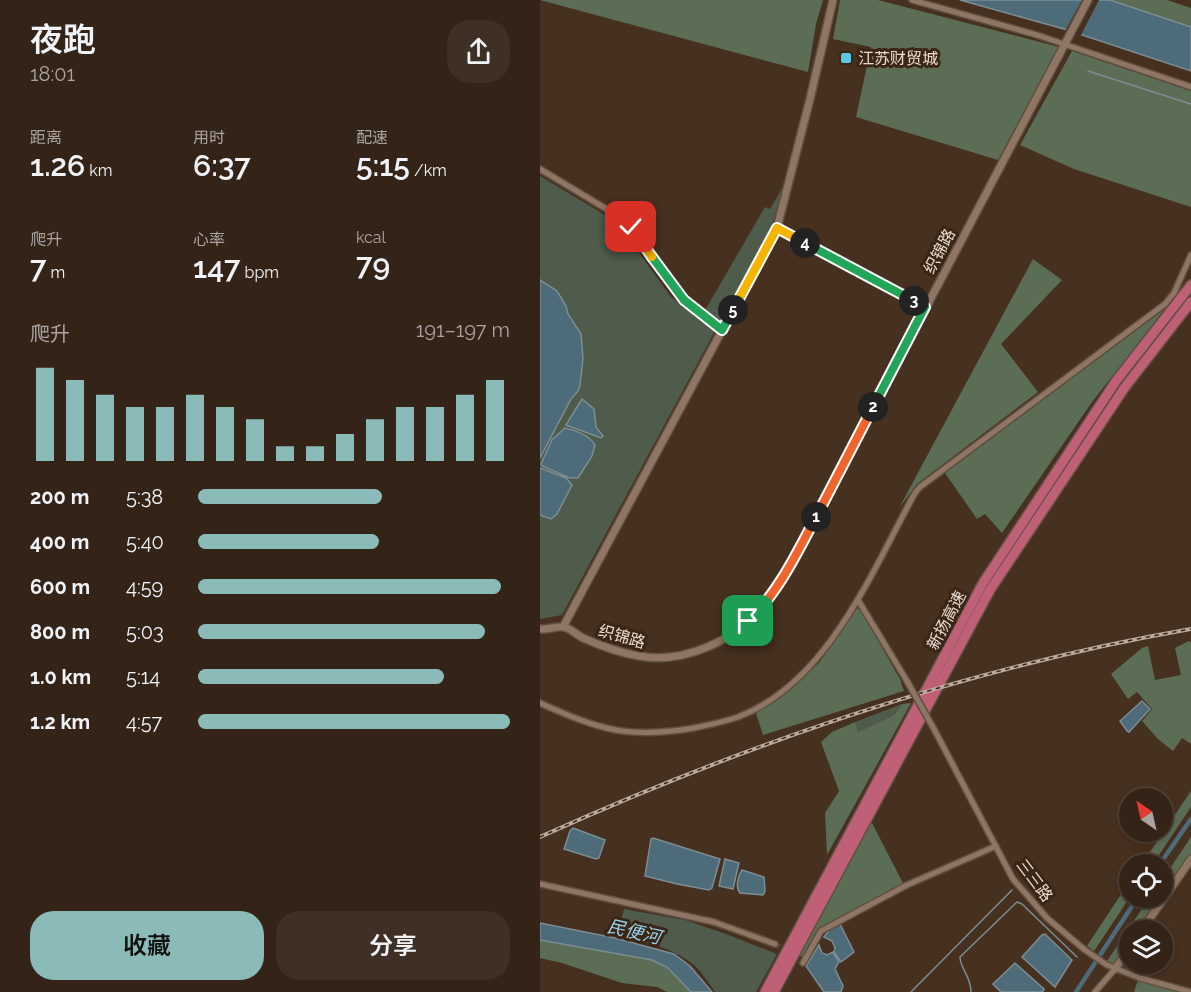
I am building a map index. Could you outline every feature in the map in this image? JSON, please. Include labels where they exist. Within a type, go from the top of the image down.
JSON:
[{"type":"highway","name":"新扬高速","points":[[765,992],[983,583],[1116,381],[1191,285]]},
{"type":"highway","name":"新扬高速","points":[[774,992],[990,590],[1125,387],[1191,302]]},
{"type":"street","points":[[540,629],[563,627],[777,228],[833,0]]},
{"type":"street","points":[[912,0],[1066,43],[1191,87]]},
{"type":"street","name":"织锦路","points":[[563,627],[618,652],[641,657],[682,656],[725,638],[745,625],[764,605],[788,569],[1088,0]]},
{"type":"street","points":[[540,169],[613,213],[631,227],[684,300],[722,330]]},
{"type":"street","points":[[777,228],[925,307]]},
{"type":"street","points":[[540,703],[599,727],[626,732],[664,733],[737,718],[765,704],[816,660],[858,600],[907,506],[920,487],[1164,304],[1174,293],[1191,255]]},
{"type":"street","name":"三三路","points":[[858,600],[934,729],[1013,879],[1047,918],[1091,954],[1111,967],[1191,992]]},
{"type":"street","points":[[803,963],[821,932],[907,885],[996,846]]},
{"type":"street","points":[[1149,920],[1191,859]]},
{"type":"street","points":[[540,884],[714,921],[775,944]]},
{"type":"street","points":[[1095,992],[1119,959]]},
{"type":"green space","points":[[540,0],[823,0],[816,24],[808,72]]},
{"type":"green space","points":[[840,0],[878,0],[1059,47],[998,160],[856,117],[871,47],[833,39]]},
{"type":"green space","points":[[1111,0],[1167,0],[1191,8],[1191,27]]},
{"type":"green space","points":[[1072,51],[1191,91],[1191,207],[1074,169],[1020,145]]},
{"type":"green space","points":[[540,176],[605,215],[627,236],[671,297],[715,331],[562,615],[540,619]]},
{"type":"green space","points":[[784,185],[771,229],[720,324],[704,312],[765,207],[770,209]]},
{"type":"green space","points":[[1033,259],[1062,280],[1001,344],[1038,392],[917,484],[899,508]]},
{"type":"green space","points":[[1166,308],[1092,402],[1002,533],[985,514],[977,519],[945,473]]},
{"type":"green space","points":[[857,608],[861,611],[900,679],[904,691],[763,735],[756,713],[789,690],[819,663]]},
{"type":"green space","points":[[1189,641],[1191,643],[1191,744],[1182,738],[1173,751],[1158,739],[1142,721],[1152,709],[1137,692],[1128,699],[1111,674],[1142,648],[1148,646],[1155,680],[1181,675],[1175,648]]},
{"type":"green space","points":[[911,703],[827,855],[825,813],[839,791],[821,742],[832,732],[855,722],[858,732],[894,715],[902,704]]},
{"type":"green space","points":[[902,704],[894,715],[858,732],[855,722]]},
{"type":"green space","points":[[1191,791],[1191,807],[1173,834],[1173,818]]},
{"type":"green space","points":[[871,821],[906,889],[845,921],[841,918],[820,929],[804,957],[799,956]]},
{"type":"green space","points":[[1191,837],[1191,854],[1173,880],[1173,864]]},
{"type":"green space","points":[[1157,842],[1168,842],[1160,854],[1149,854]]},
{"type":"green space","points":[[1119,897],[1119,908],[1123,908],[1094,951],[1087,946]]},
{"type":"green space","points":[[1143,908],[1153,908],[1145,920],[1135,920]]},
{"type":"green space","points":[[624,909],[685,920],[777,954],[756,992],[715,992],[698,969],[677,954],[658,946],[617,935]]},
{"type":"green space","points":[[540,940],[652,960],[667,967],[691,992],[667,992],[657,987],[622,983],[540,958]]},
{"type":"green space","points":[[1119,943],[1119,959],[1115,965],[1107,961]]},
{"type":"green space","points":[[1138,980],[1175,991],[1175,992],[1134,992]]},
{"type":"water","points":[[960,0],[1110,0],[1191,27],[1191,71],[1064,29]]},
{"type":"water","points":[[540,280],[557,291],[566,306],[568,314],[581,334],[583,358],[578,391],[571,399],[540,458]]},
{"type":"water","points":[[582,399],[594,409],[596,427],[603,436],[601,438],[566,425]]},
{"type":"water","points":[[565,428],[586,436],[595,445],[592,456],[578,478],[570,478],[541,464],[552,440]]},
{"type":"water","points":[[540,468],[566,478],[572,485],[557,514],[551,519],[540,515]]},
{"type":"water","points":[[1142,701],[1150,709],[1129,732],[1120,721]]},
{"type":"water","points":[[573,828],[605,840],[599,858],[564,849]]},
{"type":"water","points":[[653,838],[720,859],[712,888],[709,890],[645,876]]},
{"type":"water","points":[[725,859],[739,863],[733,889],[719,886]]},
{"type":"water","points":[[742,870],[764,877],[763,895],[740,893],[738,882]]},
{"type":"water","points":[[540,923],[615,938],[674,954],[690,966],[712,992],[691,992],[667,967],[652,960],[540,940]]},
{"type":"water","points":[[840,924],[854,952],[841,962],[834,952],[832,941],[824,937],[830,929]]},
{"type":"water","points":[[1045,934],[1072,960],[1055,987],[1022,957]]},
{"type":"water","points":[[819,945],[822,953],[827,955],[833,952],[839,962],[835,969],[843,986],[841,992],[824,992],[806,966]]},
{"type":"water","points":[[1015,963],[1044,989],[1043,992],[1001,992],[993,984]]},
{"type":"pier","points":[[1082,0],[1099,0],[1080,37],[1064,33]]},
{"type":"waterway","points":[[1088,71],[1191,104]]},
{"type":"waterway","points":[[1167,854],[1191,819]]},
{"type":"waterway","points":[[911,992],[1012,890]]},
{"type":"waterway","points":[[971,992],[960,957],[1017,902],[1022,904],[1077,957]]},
{"type":"waterway","points":[[1076,992],[1131,908]]},
{"type":"tunnel","points":[[775,944],[803,963]]},
{"type":"railway","points":[[540,837],[698,770],[859,712],[1024,665],[1107,645],[1191,629]]},
{"type":"place","name":"江苏财贸城","points":[[846,58]]},
{"type":"route","points":[[631,227],[684,300],[722,330],[777,228],[925,307],[788,569],[764,605],[748,621]]},
{"type":"water label","name":"民便河","points":[[634,932]]}]
